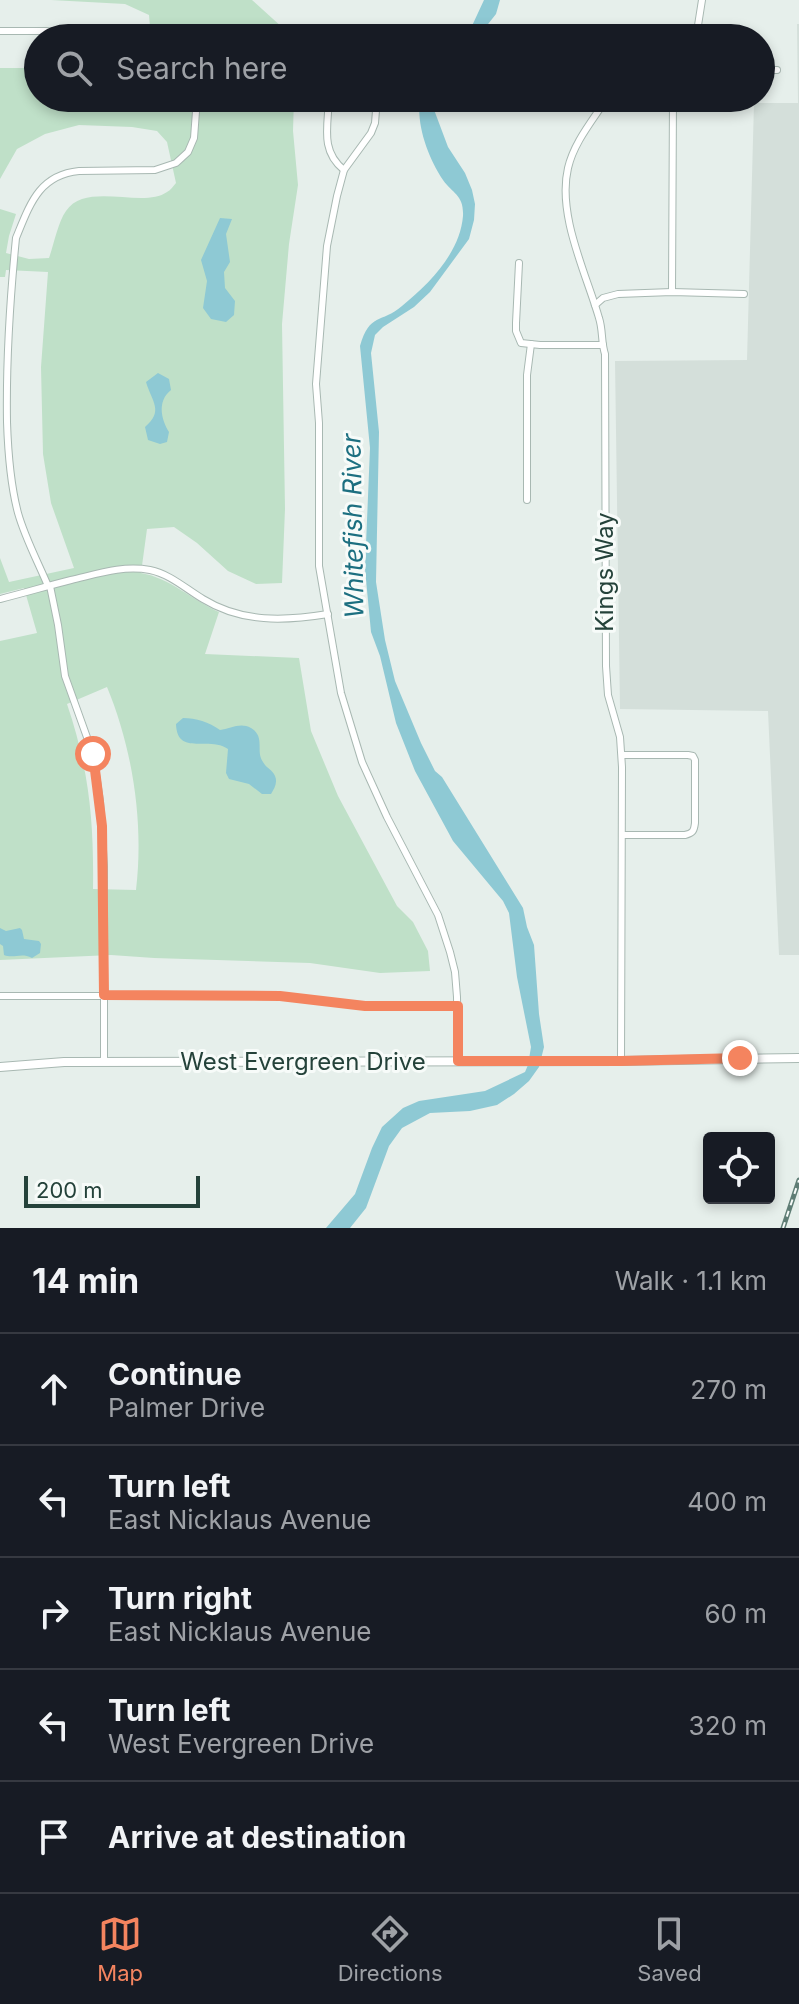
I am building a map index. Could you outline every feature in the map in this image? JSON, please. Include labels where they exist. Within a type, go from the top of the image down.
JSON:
[{"type":"street","points":[[698,24],[702,0]]},
{"type":"street","points":[[0,31],[24,31]]},
{"type":"street","points":[[104,1062],[104,866],[97,778],[89,739],[65,676],[49,586],[22,527],[13,494],[8,436],[7,358],[16,238],[41,188],[52,178],[66,172],[155,170],[176,163],[188,152],[194,138],[196,112]]},
{"type":"street","points":[[329,112],[328,146],[334,163],[344,170]]},
{"type":"street","points":[[376,112],[371,133],[344,170],[327,246],[316,384],[319,423],[318,550],[341,693],[359,752],[373,790],[441,922],[455,972],[458,1061]]},
{"type":"street","name":"Kings Way","points":[[598,112],[573,153],[566,181],[576,249],[602,330],[605,354],[606,666],[608,695],[619,729],[622,755],[621,1061]]},
{"type":"street","points":[[672,292],[673,112]]},
{"type":"street","points":[[519,263],[516,331],[521,343],[603,345]]},
{"type":"street","points":[[595,305],[613,294],[744,294]]},
{"type":"street","points":[[527,500],[526,398],[531,344]]},
{"type":"street","points":[[0,599],[102,572],[135,569],[166,575],[217,607],[244,616],[280,619],[328,614]]},
{"type":"street","points":[[622,755],[693,756],[695,823],[691,834],[685,835],[622,835]]},
{"type":"street","points":[[0,996],[280,996],[365,1006],[458,1006]]},
{"type":"street","name":"West Evergreen Drive","points":[[0,1067],[104,1062],[799,1058]]},
{"type":"shaded area","points":[[799,24],[799,955],[779,955],[768,711],[620,709],[615,361],[747,360],[754,112],[775,112],[775,103],[798,103]]},
{"type":"green space","points":[[51,0],[252,0],[279,24],[150,24],[149,15],[125,4]]},
{"type":"green space","points":[[0,68],[24,68],[24,112],[294,112],[298,185],[282,324],[285,509],[282,583],[256,584],[228,571],[174,527],[147,529],[141,573],[171,584],[219,612],[205,654],[299,658],[311,731],[338,796],[397,906],[413,922],[428,951],[430,971],[380,973],[310,963],[111,955],[0,960],[0,641],[37,633],[24,588],[0,594],[0,558],[9,582],[74,568],[51,503],[43,454],[41,367],[48,272],[6,270],[5,277],[0,277],[0,209],[16,214],[6,253],[29,259],[49,258],[63,216],[75,202],[100,196],[157,196],[176,183],[167,142],[157,131],[79,125],[45,134],[17,149],[0,179]],"holes":[[[107,687],[124,736],[137,813],[136,890],[93,889],[89,795],[67,704]]]},
{"type":"water","points":[[484,0],[500,0],[496,14],[488,24],[473,24]]},
{"type":"water","points":[[419,112],[435,112],[448,147],[472,190],[474,220],[469,239],[430,292],[375,335],[371,353],[379,432],[376,582],[395,681],[421,743],[435,771],[442,777],[523,908],[534,945],[544,1047],[539,1067],[529,1081],[497,1105],[470,1111],[430,1113],[402,1128],[389,1146],[366,1208],[350,1228],[326,1228],[355,1194],[382,1127],[403,1108],[419,1101],[485,1091],[525,1072],[531,1047],[517,977],[509,913],[503,901],[453,841],[415,771],[396,723],[371,632],[365,569],[370,448],[360,346],[372,323],[402,306],[442,267],[456,243],[463,216],[460,199],[443,180],[428,151]]},
{"type":"water","points":[[220,218],[232,219],[226,234],[230,262],[224,272],[225,288],[235,301],[234,315],[226,322],[211,319],[203,308],[207,281],[201,260]]},
{"type":"water","points":[[158,373],[169,379],[171,390],[162,405],[162,416],[169,432],[167,442],[160,444],[148,440],[145,427],[155,411],[146,382]]},
{"type":"water","points":[[183,718],[202,721],[220,730],[235,726],[251,728],[258,736],[261,758],[276,779],[271,794],[262,794],[249,784],[229,779],[226,773],[228,749],[182,740],[176,724]]},
{"type":"water","points":[[0,928],[6,931],[20,928],[24,939],[39,941],[40,953],[32,958],[4,955]]},
{"type":"railway","points":[[783,1228],[799,1180]]},
{"type":"route","points":[[93,754],[104,866],[104,995],[280,996],[365,1006],[458,1006],[458,1061],[740,1058]]},
{"type":"water label","name":"Whitefish River","points":[[353,526]]}]
